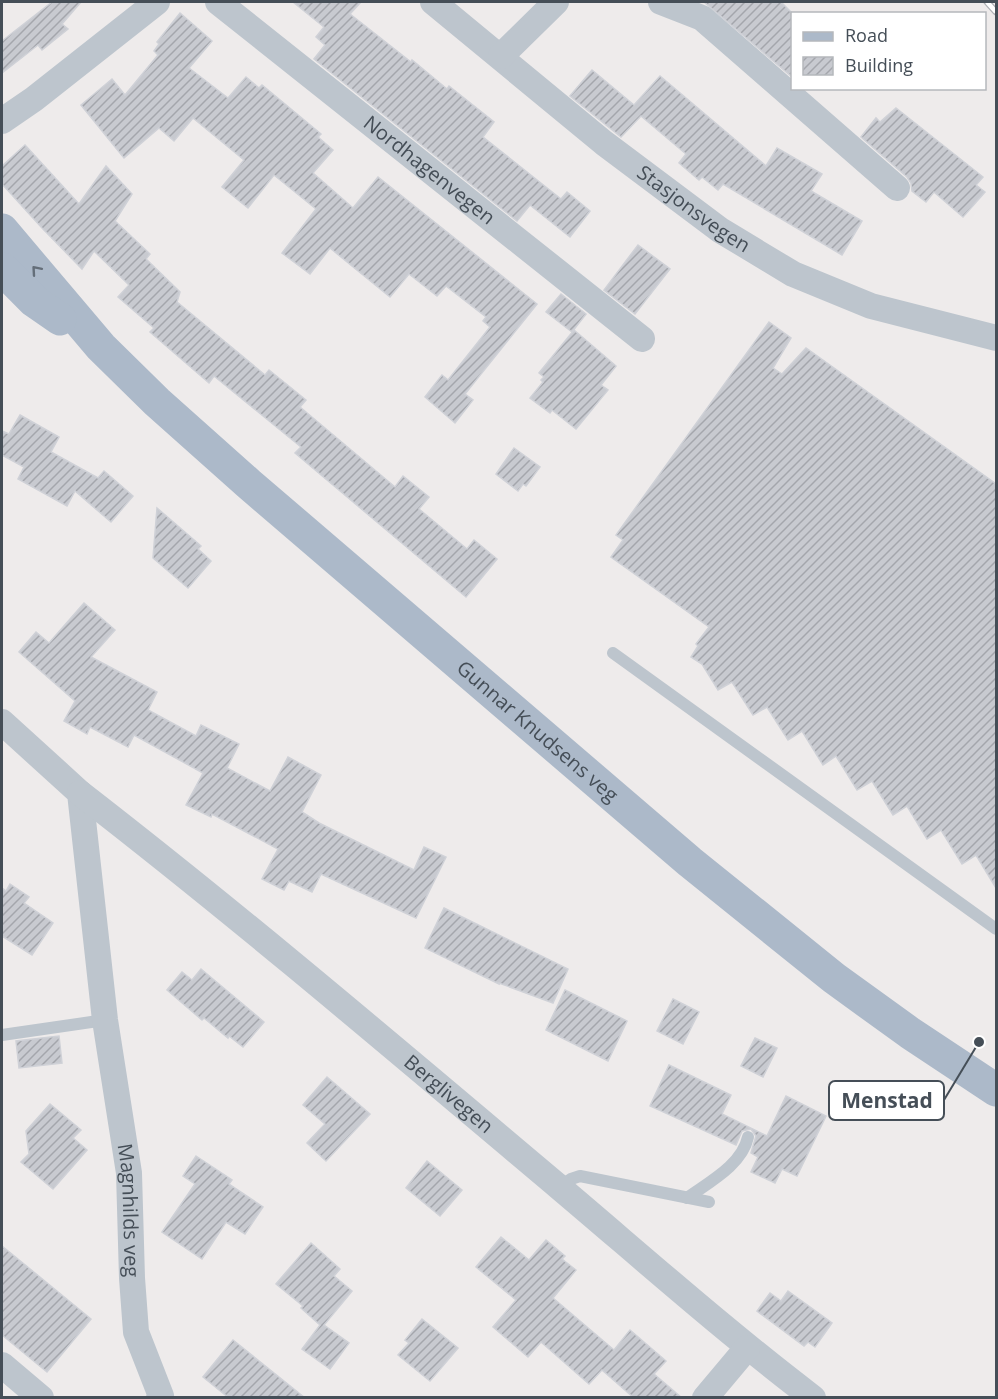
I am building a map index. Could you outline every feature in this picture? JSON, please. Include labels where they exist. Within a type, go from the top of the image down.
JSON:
[{"type":"main road","name":"Gunnar Knudsens veg","points":[[2,230],[101,347],[157,402],[249,484],[690,862],[843,985],[996,1090]]},
{"type":"main road","name":"Gunnar Knudsens veg","points":[[2,269],[34,301],[101,347]]},
{"type":"street","points":[[2,121],[34,99],[157,2]]},
{"type":"street","name":"Nordhagenvegen","points":[[219,2],[642,339]]},
{"type":"street","name":"Stasjonsvegen","points":[[433,2],[501,56],[603,143],[720,230],[793,274],[871,306],[996,339]]},
{"type":"street","points":[[501,56],[556,2]]},
{"type":"street","points":[[661,2],[702,18],[795,96],[897,188]]},
{"type":"street","points":[[2,722],[80,793]]},
{"type":"street","name":"Magnhilds veg","points":[[80,793],[105,1020],[129,1173],[136,1332],[161,1397]]},
{"type":"street","name":"Berglivegen","points":[[80,793],[190,878],[559,1187],[747,1348],[813,1398]]},
{"type":"street","points":[[705,1398],[747,1348]]},
{"type":"street","points":[[2,1365],[41,1398]]},
{"type":"lane","points":[[613,653],[996,928]]},
{"type":"lane","points":[[2,1035],[105,1020]]},
{"type":"lane","points":[[687,1198],[727,1169],[746,1146],[748,1137]]},
{"type":"lane","points":[[559,1187],[580,1176],[709,1202]]},
{"type":"building","points":[[52,2],[81,2],[62,24],[68,29],[42,50],[38,45],[2,73],[2,41]]},
{"type":"building","points":[[293,2],[361,2],[350,14],[447,89],[449,86],[494,122],[483,137],[561,199],[567,192],[590,211],[570,237],[530,205],[517,221],[314,59],[325,45],[316,37],[324,27]]},
{"type":"building","points":[[704,2],[781,2],[791,12],[791,76]]},
{"type":"building","points":[[180,13],[212,41],[189,68],[228,98],[246,77],[259,88],[262,85],[321,134],[318,137],[333,150],[313,173],[353,208],[378,177],[537,304],[465,394],[473,400],[455,423],[425,397],[442,375],[448,380],[490,327],[483,321],[486,317],[446,286],[437,296],[409,274],[390,297],[330,248],[310,274],[282,253],[316,209],[274,175],[248,208],[222,187],[244,160],[193,118],[174,141],[159,128],[124,158],[81,105],[112,79],[125,95],[158,55],[154,51],[159,44],[157,42]]},
{"type":"building","points":[[592,70],[634,105],[660,76],[766,166],[777,148],[822,174],[811,191],[862,221],[842,255],[723,184],[718,190],[702,177],[699,180],[679,163],[686,154],[641,116],[621,137],[570,96]]},
{"type":"building","points":[[896,108],[983,177],[976,185],[985,192],[963,217],[934,192],[926,202],[912,191],[907,177],[861,137],[876,118],[880,122]]},
{"type":"building","points":[[25,145],[79,204],[106,166],[132,194],[115,221],[150,254],[146,259],[180,292],[177,302],[265,375],[269,370],[306,400],[300,407],[395,487],[403,476],[429,497],[419,509],[467,549],[474,540],[497,559],[466,597],[295,453],[301,447],[214,376],[209,383],[150,332],[154,328],[118,297],[129,285],[94,251],[82,269],[2,184],[2,166]]},
{"type":"building","points":[[638,245],[670,269],[635,314],[604,290]]},
{"type":"building","points":[[561,294],[586,314],[572,332],[546,312]]},
{"type":"building","points":[[769,322],[791,338],[773,368],[782,374],[806,348],[996,484],[996,888],[976,855],[962,864],[941,830],[927,839],[907,806],[893,815],[872,781],[857,790],[836,756],[823,765],[802,731],[788,740],[767,707],[753,715],[732,682],[718,690],[702,664],[691,657],[698,646],[696,644],[709,627],[611,557],[623,540],[616,535]]},
{"type":"building","points":[[574,330],[616,366],[601,385],[608,390],[576,429],[552,410],[550,413],[530,398],[543,382],[541,380],[544,377],[539,373]]},
{"type":"building","points":[[20,415],[59,437],[51,452],[98,478],[104,471],[133,496],[111,522],[75,491],[67,506],[18,479],[24,467],[2,455],[2,431],[9,434]]},
{"type":"building","points":[[514,448],[540,467],[526,486],[523,484],[518,491],[496,474]]},
{"type":"building","points":[[157,508],[201,546],[198,549],[211,561],[188,588],[153,558]]},
{"type":"building","points":[[84,603],[115,630],[91,657],[157,692],[148,710],[196,736],[201,725],[239,744],[227,768],[270,791],[288,757],[321,775],[302,812],[319,823],[414,870],[424,847],[446,857],[416,918],[321,874],[312,892],[289,881],[284,890],[262,879],[278,849],[212,814],[211,817],[186,805],[203,773],[134,735],[128,747],[90,727],[87,734],[64,721],[75,701],[19,652],[36,632],[49,643]]},
{"type":"building","points":[[10,884],[29,897],[24,903],[53,923],[32,955],[2,936],[2,888],[6,891]]},
{"type":"building","points":[[444,908],[568,969],[553,1003],[499,984],[425,948]]},
{"type":"building","points":[[201,969],[264,1022],[243,1047],[204,1018],[202,1020],[167,990],[182,972],[192,980]]},
{"type":"building","points":[[565,990],[627,1021],[608,1061],[546,1030]]},
{"type":"building","points":[[673,999],[699,1012],[683,1044],[657,1031]]},
{"type":"building","points":[[59,1036],[62,1063],[19,1068],[16,1041]]},
{"type":"building","points":[[755,1038],[777,1048],[763,1077],[741,1066]]},
{"type":"building","points":[[669,1065],[731,1095],[722,1114],[767,1136],[786,1096],[826,1116],[797,1176],[782,1169],[775,1183],[751,1172],[758,1157],[751,1153],[756,1136],[751,1129],[742,1131],[736,1145],[650,1106]]},
{"type":"building","points":[[327,1077],[370,1114],[326,1161],[307,1143],[325,1124],[303,1105]]},
{"type":"building","points":[[50,1104],[81,1130],[73,1138],[87,1150],[53,1189],[21,1162],[29,1154],[26,1131]]},
{"type":"building","points":[[196,1156],[232,1180],[229,1184],[263,1207],[245,1234],[226,1222],[202,1259],[162,1232],[195,1184],[183,1176]]},
{"type":"building","points":[[427,1161],[462,1190],[440,1216],[406,1188]]},
{"type":"building","points":[[501,1237],[529,1260],[546,1240],[565,1256],[562,1259],[576,1270],[553,1298],[614,1350],[630,1330],[666,1361],[654,1374],[682,1398],[634,1398],[602,1370],[589,1384],[541,1342],[528,1357],[493,1327],[516,1300],[476,1267]]},
{"type":"building","points":[[311,1243],[340,1269],[334,1276],[352,1291],[324,1325],[349,1343],[330,1369],[302,1349],[320,1325],[301,1308],[303,1306],[276,1284]]},
{"type":"building","points":[[2,1246],[91,1319],[47,1372],[2,1335]]},
{"type":"building","points":[[788,1291],[832,1323],[815,1347],[808,1342],[804,1346],[757,1311],[770,1293],[781,1301]]},
{"type":"building","points":[[422,1319],[458,1348],[430,1381],[398,1355],[409,1343],[405,1340]]},
{"type":"building","points":[[233,1340],[305,1398],[229,1398],[203,1377]]},
{"type":"railway","points":[[987,2],[996,12]]},
{"type":"place","name":"Menstad","points":[[979,1042]]}]
